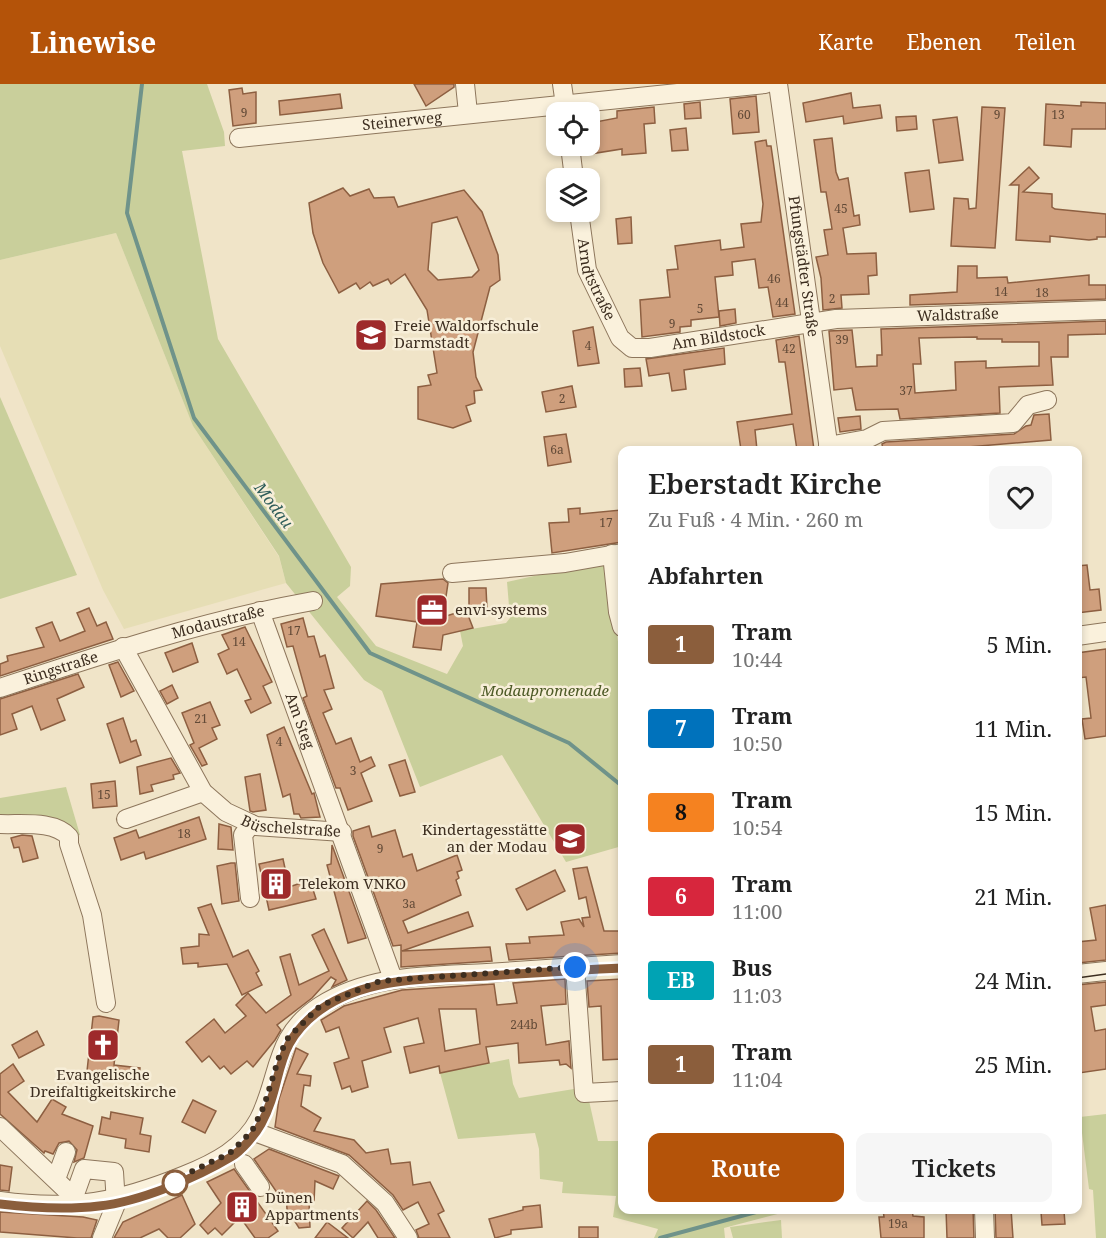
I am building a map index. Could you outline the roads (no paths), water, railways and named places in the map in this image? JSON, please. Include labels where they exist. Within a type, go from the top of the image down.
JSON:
[{"type":"street","points":[[465,84],[468,114]]},
{"type":"street","points":[[562,84],[564,102]]},
{"type":"street","name":"Steinerweg","points":[[600,104],[765,84]]},
{"type":"street","name":"Pfungstädter Straße","points":[[778,84],[829,446]]},
{"type":"street","name":"Steinerweg","points":[[239,138],[468,114],[546,109]]},
{"type":"street","name":"Arndtstraße","points":[[581,222],[589,275],[625,344]]},
{"type":"street","name":"Waldstraße","points":[[812,323],[1106,310]]},
{"type":"street","name":"Am Bildstock","points":[[625,344],[636,348],[650,348],[812,323]]},
{"type":"street","points":[[837,446],[867,439],[883,431],[1013,423],[1028,405],[1047,400]]},
{"type":"street","points":[[452,573],[566,563],[617,554],[618,612]]},
{"type":"street","name":"Modaustraße","points":[[123,647],[260,611],[313,601]]},
{"type":"street","name":"Am Steg","points":[[260,611],[342,832]]},
{"type":"street","points":[[1082,635],[1106,632]]},
{"type":"street","name":"Ringstraße","points":[[0,688],[123,647]]},
{"type":"street","name":"Büschelstraße","points":[[123,647],[203,792],[226,812],[251,824],[342,832],[393,979]]},
{"type":"street","points":[[126,819],[203,792]]},
{"type":"street","points":[[0,824],[48,826],[60,829],[69,837],[69,844],[92,915],[106,1003]]},
{"type":"street","points":[[250,898],[243,835],[251,824]]},
{"type":"street","points":[[0,1201],[46,1205],[77,1200],[116,1200],[206,1166],[230,1153],[252,1131],[264,1106],[280,1054],[288,1038],[320,1006],[346,994],[380,981],[393,979],[618,964]]},
{"type":"street","points":[[575,967],[584,1093],[618,1091]]},
{"type":"street","points":[[1082,973],[1106,971]]},
{"type":"street","points":[[0,1127],[77,1200]]},
{"type":"street","points":[[252,1131],[342,1164],[386,1203],[408,1238]]},
{"type":"street","points":[[56,1179],[66,1152]]},
{"type":"street","points":[[244,1164],[260,1187]]},
{"type":"street","points":[[77,1200],[84,1169],[114,1172],[116,1200],[102,1238]]},
{"type":"street","points":[[984,1214],[985,1238]]},
{"type":"waterway","name":"Modau","points":[[142,84],[127,213],[194,418],[370,653],[569,743],[618,783]]},
{"type":"waterway","name":"Modau","points":[[660,1238],[749,1214]]},
{"type":"tram line","points":[[0,1204],[62,1208],[115,1204],[167,1188],[231,1157],[248,1142],[261,1124],[293,1036],[320,1010],[358,991],[419,979],[618,968]]},
{"type":"tram line","name":"1","points":[[0,1204],[55,1209],[116,1204],[199,1173],[232,1156],[260,1125],[266,1112],[279,1063],[292,1039],[321,1010],[351,995],[380,984],[417,980],[618,968]]},
{"type":"tram line","points":[[1082,977],[1106,974]]},
{"type":"place","name":"Freie Waldorfschule Darmstadt","points":[[371,335]]},
{"type":"place","name":"envi-systems","points":[[432,610]]},
{"type":"place","name":"Kindertagesstätte an der Modau","points":[[570,839]]},
{"type":"place","name":"Telekom VNKO","points":[[276,884]]},
{"type":"place","name":"Evangelische Dreifaltigkeitskirche","points":[[103,1045]]},
{"type":"place","name":"Dünen Appartments","points":[[242,1207]]},
{"type":"park label","name":"Modaupromenade","points":[[545,691]]}]
